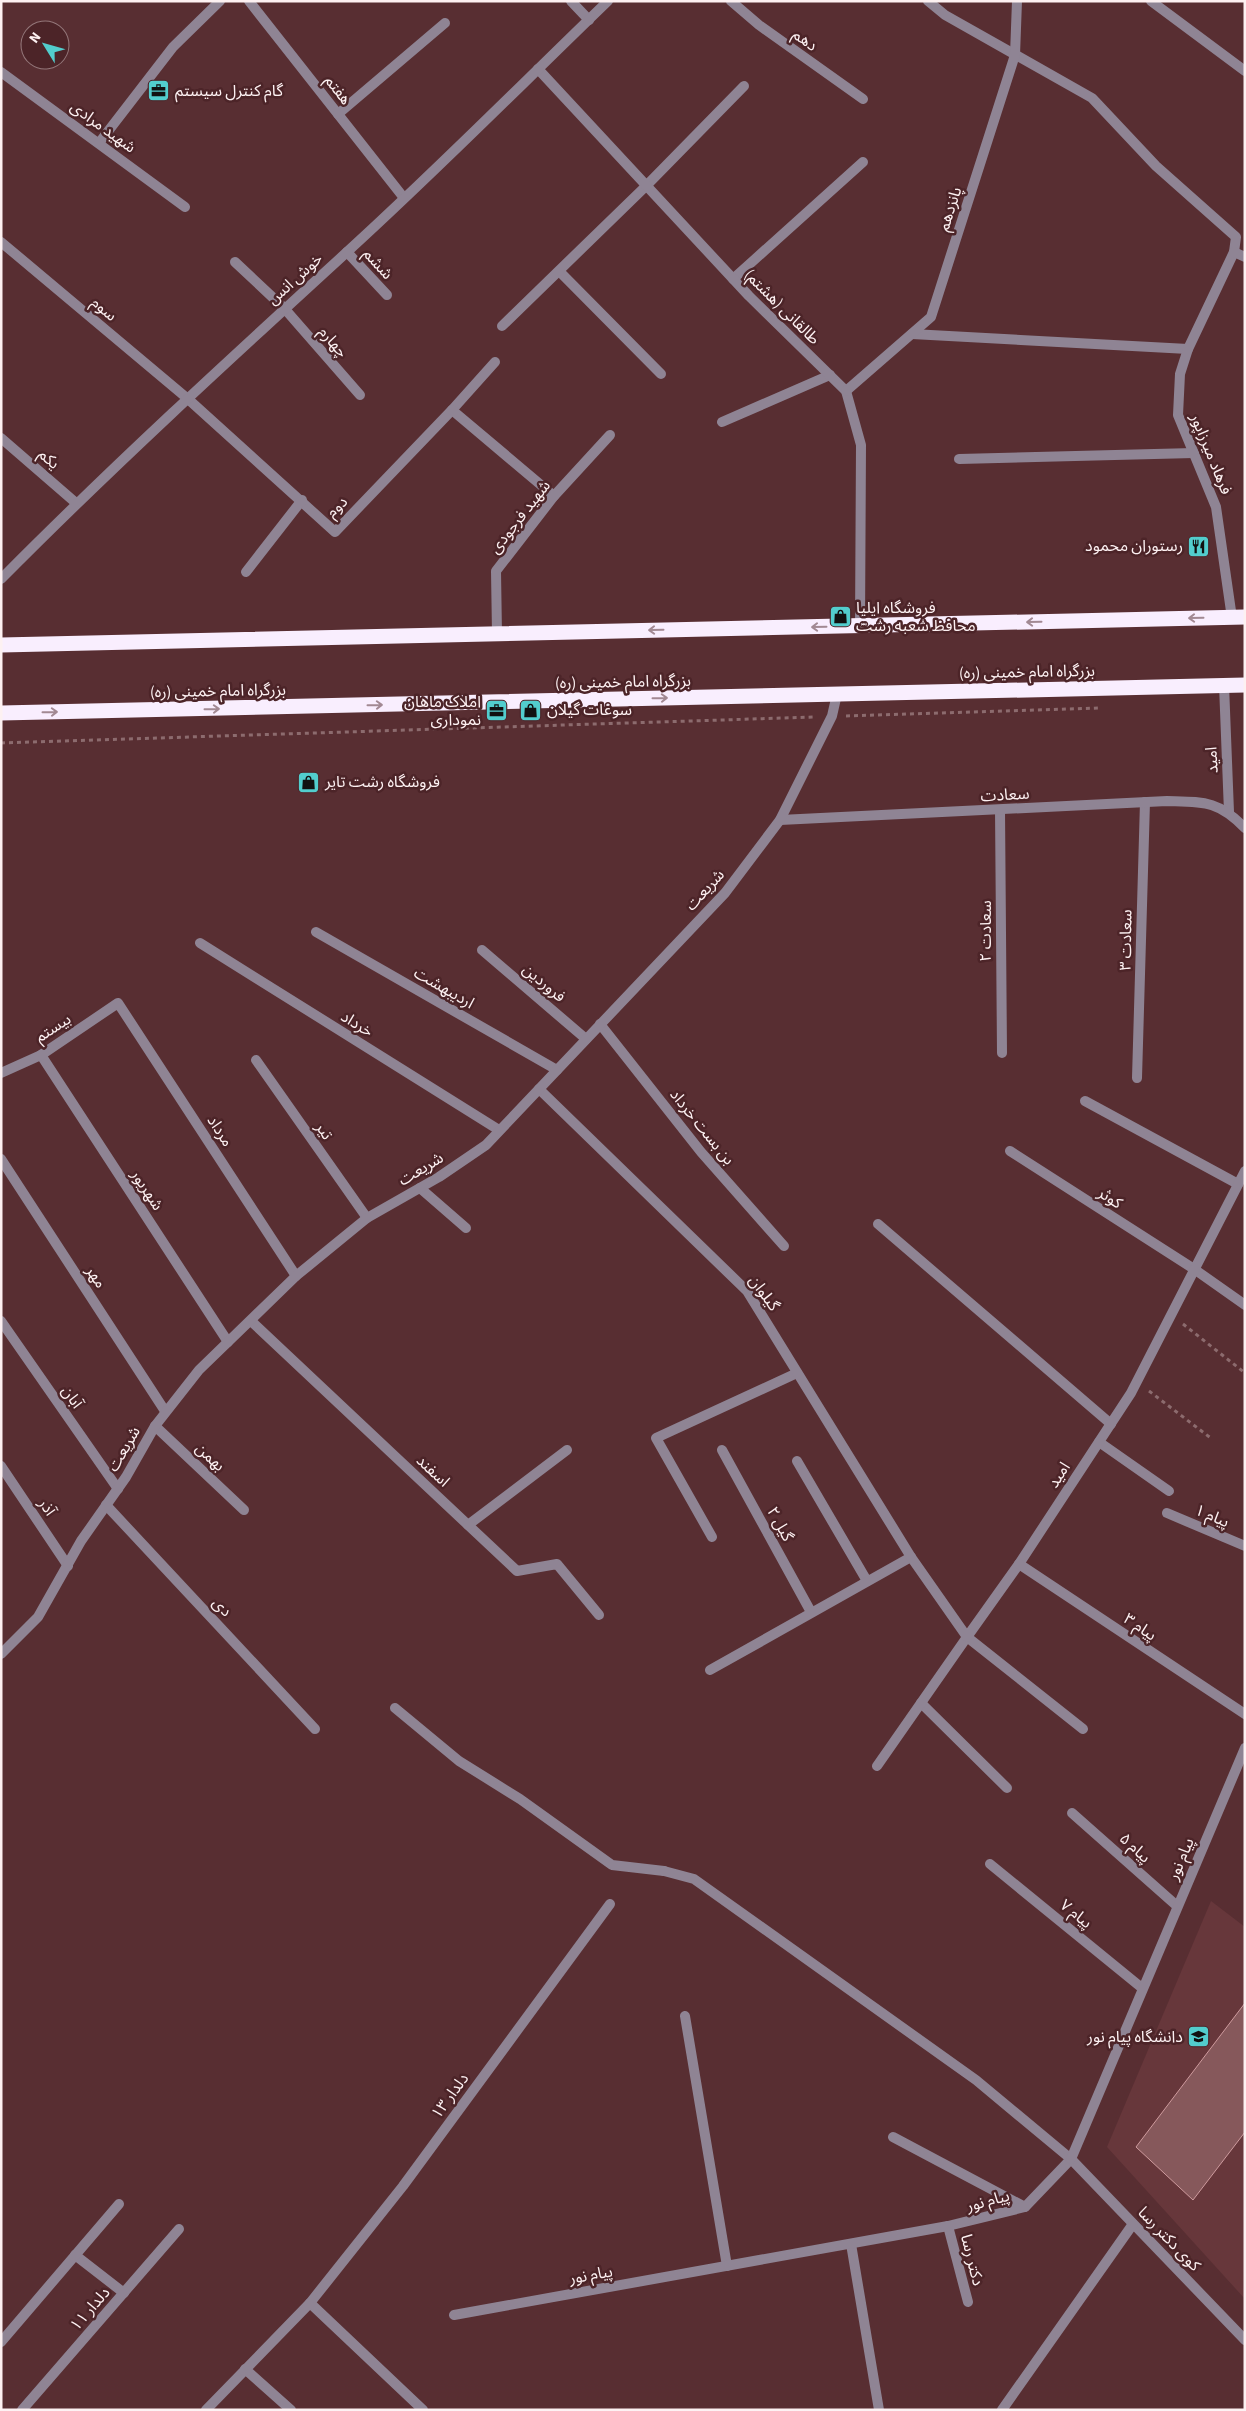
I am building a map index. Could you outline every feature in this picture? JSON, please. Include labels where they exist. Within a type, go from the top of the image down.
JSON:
[{"type":"highway","points":[[1,645],[1238,618]]},
{"type":"highway","name":"بزرگراه امام خمینی (ره)","points":[[1,714],[1245,684]]},
{"type":"street","points":[[99,143],[173,47],[220,1]]},
{"type":"street","name":"هفتم","points":[[249,1],[404,198]]},
{"type":"street","points":[[571,1],[589,20]]},
{"type":"street","name":"خوش انس","points":[[1,579],[76,503],[284,308],[348,252],[608,1]]},
{"type":"street","name":"دهم","points":[[731,1],[759,25],[863,100]]},
{"type":"street","points":[[928,1],[945,15],[1092,98],[1156,166],[1236,237],[1234,252],[1245,257]]},
{"type":"street","name":"پانزدهم","points":[[846,391],[931,317],[1016,55],[1017,1]]},
{"type":"street","points":[[1151,1],[1245,71]]},
{"type":"street","points":[[338,114],[445,23]]},
{"type":"street","name":"طالقانی (هشتم)","points":[[538,69],[733,279],[846,391],[861,445],[860,626]]},
{"type":"street","name":"شهید مرادی","points":[[1,72],[186,207]]},
{"type":"street","points":[[502,326],[560,272],[744,86]]},
{"type":"street","points":[[733,279],[863,162]]},
{"type":"street","name":"سوم","points":[[1,242],[188,399]]},
{"type":"street","name":"ششم","points":[[348,252],[387,295]]},
{"type":"street","name":"فرهاد میرزاپور","points":[[1234,252],[1188,349],[1180,374],[1178,415],[1216,506],[1238,618]]},
{"type":"street","name":"چهارم","points":[[235,262],[284,308],[360,395]]},
{"type":"street","points":[[560,272],[661,374]]},
{"type":"street","points":[[912,334],[1188,349]]},
{"type":"street","name":"دوم","points":[[188,399],[302,500],[335,532],[452,410],[495,362]]},
{"type":"street","points":[[722,422],[830,375]]},
{"type":"street","points":[[452,410],[554,496]]},
{"type":"street","name":"شهید فرجودی","points":[[497,634],[496,571],[554,496],[610,435]]},
{"type":"street","name":"یکم","points":[[1,438],[76,503]]},
{"type":"street","points":[[959,459],[1194,453]]},
{"type":"street","points":[[246,572],[302,500]]},
{"type":"street","name":"امید","points":[[1224,685],[1229,812]]},
{"type":"street","name":"شریعت","points":[[1,1654],[38,1617],[81,1541],[118,1489],[155,1426],[199,1370],[296,1276],[367,1218],[420,1188],[486,1145],[725,893],[780,820],[832,716],[837,694]]},
{"type":"street","name":"سعادت","points":[[780,820],[1145,802],[1202,802],[1229,812]]},
{"type":"street","name":"سعادت ۳","points":[[1138,1078],[1145,802]]},
{"type":"street","name":"سعادت ۲","points":[[1000,810],[1002,1052]]},
{"type":"street","points":[[1229,812],[1245,828]]},
{"type":"street","name":"اردیبهشت","points":[[316,932],[557,1070]]},
{"type":"street","name":"خرداد","points":[[200,943],[499,1130]]},
{"type":"street","name":"فروردین","points":[[482,950],[586,1039]]},
{"type":"street","name":"بیستم","points":[[1,1073],[41,1055],[118,1002]]},
{"type":"street","name":"مرداد","points":[[118,1002],[296,1276]]},
{"type":"street","name":"بن بست خرداد","points":[[600,1024],[701,1152],[784,1246]]},
{"type":"street","name":"شهریور","points":[[41,1055],[228,1342]]},
{"type":"street","name":"تیر","points":[[256,1060],[367,1218]]},
{"type":"street","name":"گیلوان","points":[[539,1089],[747,1291],[911,1557],[967,1637],[1083,1729]]},
{"type":"street","points":[[1085,1101],[1238,1184]]},
{"type":"street","name":"کوثر","points":[[1010,1151],[1194,1269],[1245,1305]]},
{"type":"street","name":"مهر","points":[[1,1160],[165,1411]]},
{"type":"street","name":"امید","points":[[877,1766],[1019,1564],[1137,1382],[1245,1171]]},
{"type":"street","points":[[420,1188],[466,1228]]},
{"type":"street","points":[[878,1224],[1111,1424]]},
{"type":"street","name":"آبان","points":[[1,1321],[118,1489]]},
{"type":"street","name":"اسفند","points":[[251,1321],[517,1571],[557,1564],[598,1615]]},
{"type":"street","points":[[712,1537],[656,1438],[797,1373]]},
{"type":"street","name":"بهمن","points":[[155,1426],[244,1510]]},
{"type":"street","points":[[1098,1442],[1169,1491]]},
{"type":"street","points":[[468,1525],[567,1450]]},
{"type":"street","name":"گیل ۲","points":[[722,1450],[811,1612]]},
{"type":"street","points":[[797,1461],[867,1582]]},
{"type":"street","name":"آذر","points":[[1,1466],[68,1566]]},
{"type":"street","name":"دی","points":[[106,1506],[315,1729]]},
{"type":"street","name":"پیام ۱","points":[[1167,1514],[1245,1546]]},
{"type":"street","points":[[710,1670],[911,1557]]},
{"type":"street","name":"پیام ۳","points":[[1019,1564],[1245,1714]]},
{"type":"street","points":[[921,1704],[1008,1788]]},
{"type":"street","name":"کوی دکتر رسا","points":[[395,1708],[459,1762],[520,1799],[612,1865],[664,1871],[694,1879],[976,2080],[1071,2159],[1245,2340]]},
{"type":"street","name":"پیام نور","points":[[454,2315],[948,2226],[1024,2207],[1071,2159],[1245,1748]]},
{"type":"street","name":"پیام ۵","points":[[1072,1813],[1177,1906]]},
{"type":"street","name":"پیام ۷","points":[[990,1864],[1142,1988]]},
{"type":"street","name":"دلدار ۱۳","points":[[206,2410],[310,2303],[403,2186],[610,1904]]},
{"type":"street","points":[[685,2016],[727,2266]]},
{"type":"street","points":[[893,2137],[1024,2207]]},
{"type":"street","points":[[1,2342],[119,2204]]},
{"type":"street","points":[[1002,2410],[1133,2224]]},
{"type":"street","name":"دکتر رسا","points":[[948,2226],[968,2302]]},
{"type":"street","name":"دلدار ۱۱","points":[[22,2410],[180,2229]]},
{"type":"street","points":[[851,2244],[879,2410]]},
{"type":"street","points":[[75,2255],[124,2293]]},
{"type":"street","points":[[310,2303],[423,2410]]},
{"type":"street","points":[[246,2370],[292,2410]]},
{"type":"path","points":[[1,743],[1103,708]]},
{"type":"path","points":[[1171,1314],[1245,1373]]},
{"type":"path","points":[[1137,1382],[1212,1439]]},
{"type":"shaded area","name":"دانشگاه پیام نور","points":[[1211,1901],[1245,1927],[1245,2299],[1107,2147]]},
{"type":"building","points":[[1245,2003],[1245,2132],[1193,2200],[1136,2147]]},
{"type":"place","name":"گام کنترل سیستم","points":[[159,91]]},
{"type":"place","name":"رستوران محمود","points":[[1199,546]]},
{"type":"place","name":"فروشگاه ایلیا محافظ شعبه رشت","points":[[840,617]]},
{"type":"place","name":"سوغات گیلان","points":[[531,710]]},
{"type":"place","name":"املاک ماهان نموداری","points":[[497,711]]},
{"type":"place","name":"فروشگاه رشت تاير","points":[[309,782]]},
{"type":"place","name":"دانشگاه پیام نور","points":[[1199,2037]]}]
